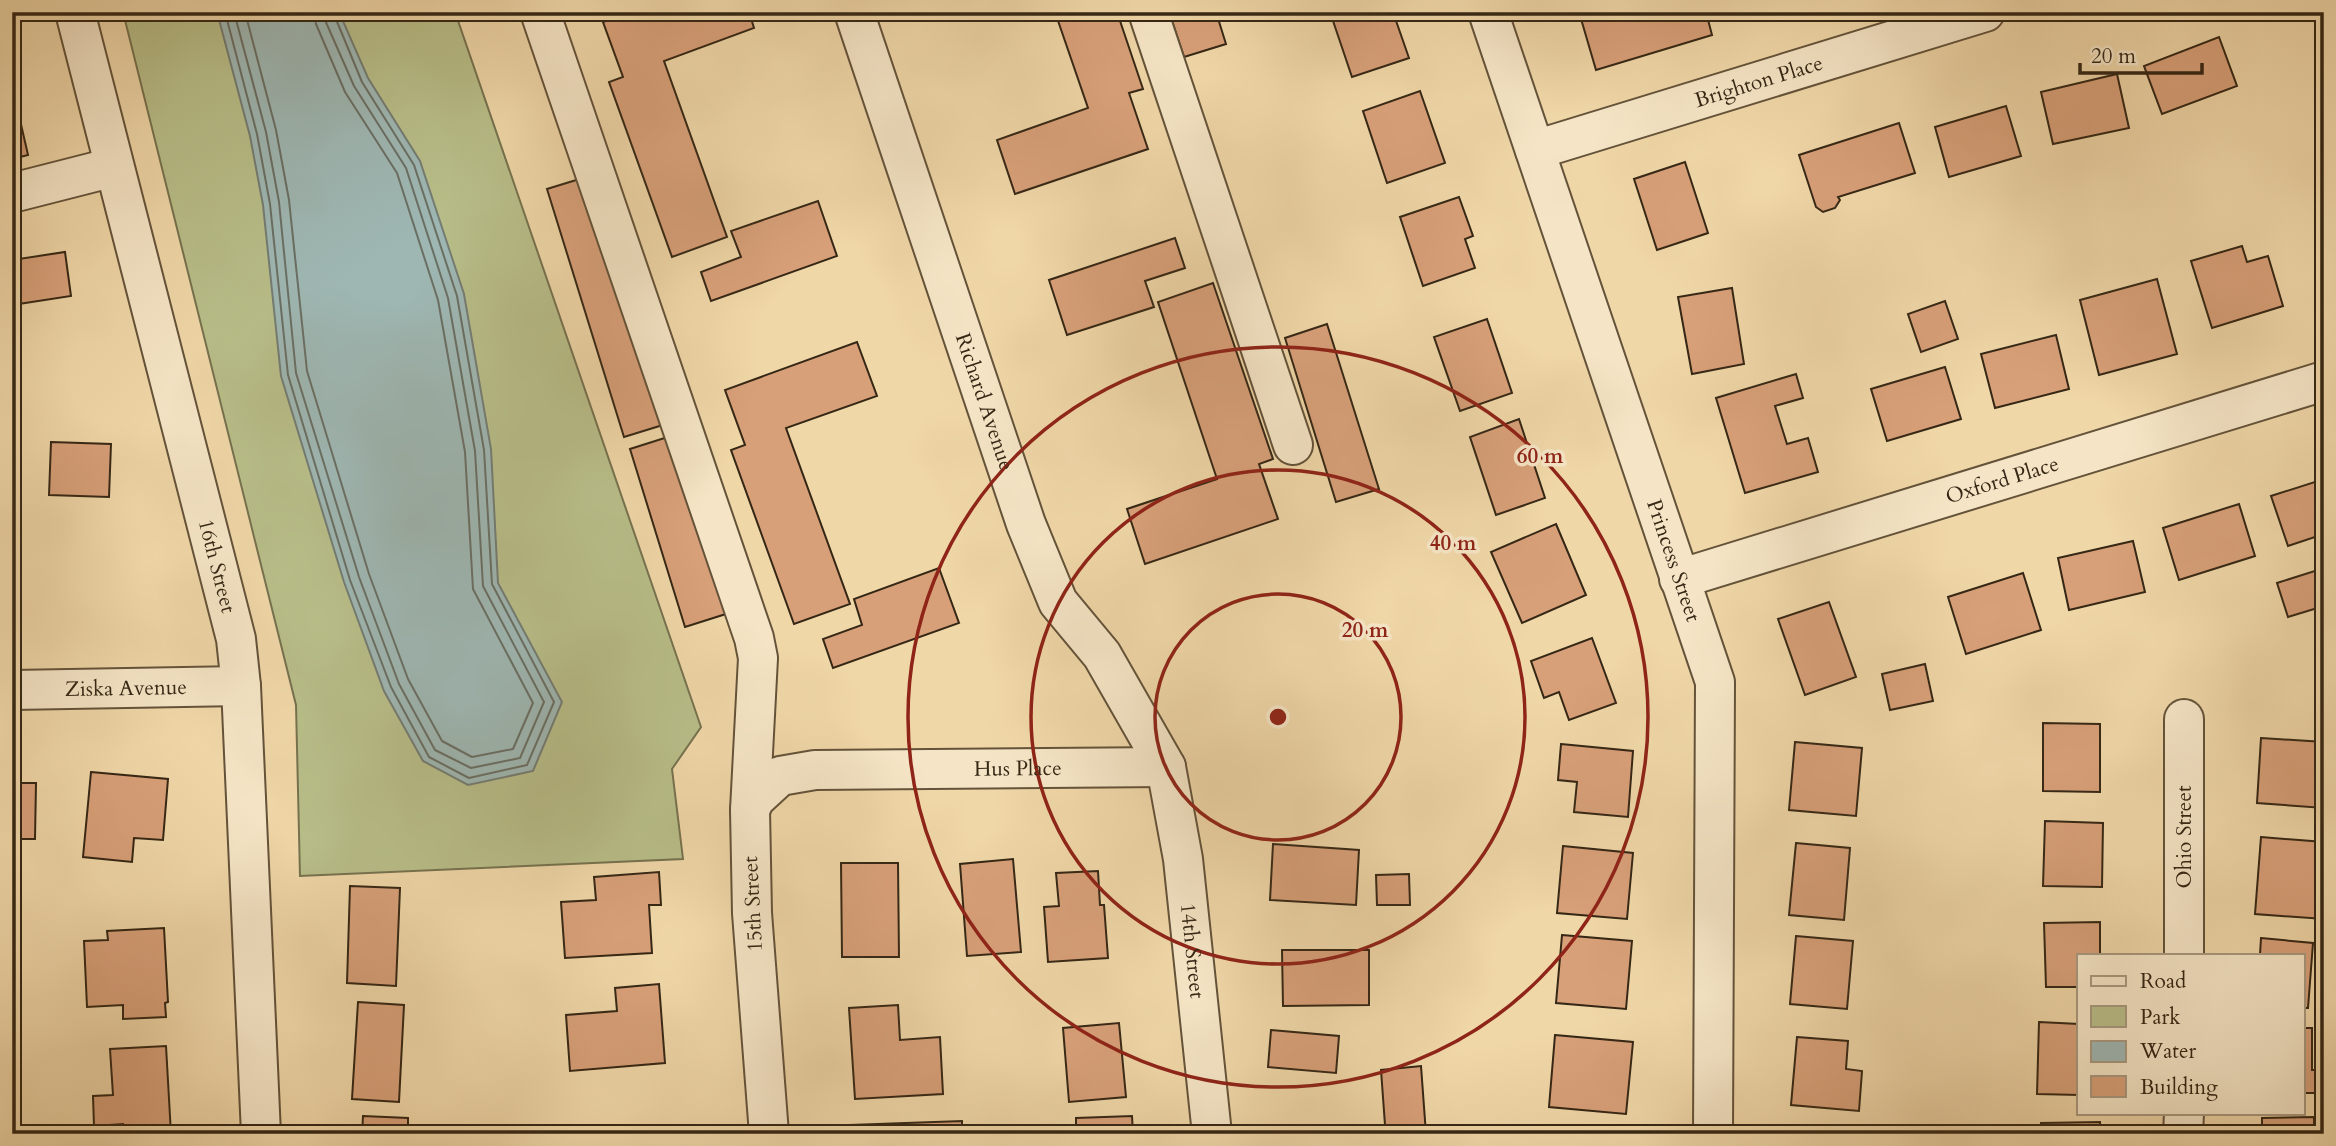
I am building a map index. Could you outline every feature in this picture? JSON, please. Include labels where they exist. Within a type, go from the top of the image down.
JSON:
[{"type":"street","name":"16th Street","points":[[75,12],[236,639],[241,686],[261,1134]]},
{"type":"street","name":"15th Street","points":[[540,12],[754,638],[758,659],[750,810],[752,913],[769,1134]]},
{"type":"street","name":"Richard Avenue","points":[[854,12],[1021,510],[1058,602],[1102,655],[1166,767]]},
{"type":"street","points":[[1148,12],[1293,445]]},
{"type":"street","name":"Princess Street","points":[[1488,12],[1715,682],[1713,1134]]},
{"type":"street","name":"Brighton Place","points":[[1535,150],[1985,12]]},
{"type":"street","points":[[12,193],[114,167]]},
{"type":"street","name":"Oxford Place","points":[[1679,579],[2324,381]]},
{"type":"street","name":"Ziska Avenue","points":[[12,690],[241,686]]},
{"type":"street","name":"Ohio Street","points":[[2184,954],[2185,719]]},
{"type":"street","name":"Hus Place","points":[[750,810],[755,799],[780,776],[815,770],[1166,767]]},
{"type":"street","name":"14th Street","points":[[1166,767],[1183,859],[1212,1134]]},
{"type":"street","points":[[2183,1114],[2183,1134]]},
{"type":"green space","points":[[123,12],[455,12],[701,727],[672,769],[683,859],[300,876],[296,705]]},
{"type":"water","points":[[217,12],[339,12],[368,78],[420,161],[464,294],[491,449],[498,583],[562,702],[533,771],[468,785],[423,761],[384,691],[344,582],[281,376],[263,205],[250,136]]},
{"type":"building","points":[[630,12],[749,12],[754,28],[664,61],[727,237],[672,257],[609,82],[623,77],[603,22]]},
{"type":"building","points":[[1055,12],[1117,12],[1143,89],[1129,93],[1148,149],[1015,194],[997,140],[1088,108]]},
{"type":"building","points":[[1169,12],[1216,12],[1226,44],[1184,57]]},
{"type":"building","points":[[1330,12],[1387,12],[1388,17],[1394,15],[1409,58],[1352,77]]},
{"type":"building","points":[[1579,12],[1706,12],[1712,35],[1596,70]]},
{"type":"building","points":[[1726,12],[1751,12],[1728,19]]},
{"type":"building","points":[[2219,37],[2237,86],[2162,114],[2144,66]]},
{"type":"building","points":[[2117,74],[2129,128],[2053,144],[2041,92]]},
{"type":"building","points":[[1420,91],[1445,163],[1387,183],[1363,111]]},
{"type":"building","points":[[15,98],[28,155],[12,159],[12,99]]},
{"type":"building","points":[[2006,106],[2021,156],[1949,177],[1935,127]]},
{"type":"building","points":[[1899,123],[1915,173],[1838,197],[1840,200],[1835,208],[1823,212],[1816,207],[1799,155]]},
{"type":"building","points":[[1685,162],[1708,233],[1657,250],[1634,179]]},
{"type":"building","points":[[586,177],[666,424],[624,437],[547,189]]},
{"type":"building","points":[[1459,197],[1473,236],[1465,239],[1475,268],[1423,286],[1400,217]]},
{"type":"building","points":[[818,201],[837,256],[711,301],[701,272],[741,257],[731,231]]},
{"type":"building","points":[[1175,238],[1185,268],[1145,281],[1154,307],[1067,335],[1049,280]]},
{"type":"building","points":[[2242,246],[2247,262],[2268,256],[2283,306],[2212,328],[2191,261]]},
{"type":"building","points":[[65,252],[71,296],[12,305],[12,260]]},
{"type":"building","points":[[2157,279],[2177,354],[2099,375],[2080,300]]},
{"type":"building","points":[[1213,283],[1273,459],[1259,464],[1278,519],[1145,564],[1127,509],[1217,479],[1158,302]]},
{"type":"building","points":[[1732,288],[1744,364],[1692,374],[1678,297]]},
{"type":"building","points":[[1945,301],[1958,339],[1921,352],[1908,314]]},
{"type":"building","points":[[1487,319],[1512,393],[1460,411],[1434,337]]},
{"type":"building","points":[[1327,324],[1379,489],[1336,502],[1285,338]]},
{"type":"building","points":[[2056,335],[2069,389],[1995,408],[1981,354]]},
{"type":"building","points":[[857,342],[877,396],[786,428],[850,604],[794,624],[731,450],[745,445],[725,390]]},
{"type":"building","points":[[1945,367],[1961,419],[1887,441],[1871,389]]},
{"type":"building","points":[[1796,374],[1803,398],[1775,406],[1787,444],[1808,438],[1818,472],[1745,493],[1716,398]]},
{"type":"building","points":[[1519,419],[1545,498],[1496,515],[1470,437]]},
{"type":"building","points":[[674,435],[729,613],[685,627],[630,449]]},
{"type":"building","points":[[51,442],[111,444],[109,497],[49,495]]},
{"type":"building","points":[[2324,479],[2324,534],[2288,546],[2271,496]]},
{"type":"building","points":[[2239,504],[2255,556],[2179,580],[2163,528]]},
{"type":"building","points":[[1556,524],[1586,595],[1522,623],[1491,552]]},
{"type":"building","points":[[2133,541],[2145,592],[2069,610],[2058,558]]},
{"type":"building","points":[[939,568],[959,623],[833,668],[823,639],[862,625],[854,599]]},
{"type":"building","points":[[2324,568],[2324,606],[2288,617],[2277,583]]},
{"type":"building","points":[[2023,573],[2041,630],[1966,654],[1948,597]]},
{"type":"building","points":[[1829,602],[1856,677],[1805,695],[1778,619]]},
{"type":"building","points":[[1592,638],[1616,703],[1569,720],[1559,692],[1544,698],[1531,661]]},
{"type":"building","points":[[1925,664],[1933,701],[1890,710],[1882,674]]},
{"type":"building","points":[[2043,723],[2100,724],[2100,792],[2043,791]]},
{"type":"building","points":[[2261,738],[2324,742],[2324,808],[2257,803]]},
{"type":"building","points":[[1795,742],[1862,748],[1856,816],[1789,810]]},
{"type":"building","points":[[1561,744],[1633,751],[1628,817],[1574,812],[1577,782],[1558,780]]},
{"type":"building","points":[[91,772],[168,779],[163,840],[134,838],[132,862],[83,857]]},
{"type":"building","points":[[12,783],[36,783],[35,839],[12,839]]},
{"type":"building","points":[[2045,821],[2103,823],[2102,887],[2043,886]]},
{"type":"building","points":[[2261,837],[2324,842],[2324,919],[2255,914]]},
{"type":"building","points":[[1796,843],[1850,848],[1844,920],[1789,915]]},
{"type":"building","points":[[1273,844],[1359,850],[1356,905],[1270,900]]},
{"type":"building","points":[[1563,846],[1633,853],[1627,919],[1557,913]]},
{"type":"building","points":[[1013,859],[1021,952],[967,956],[960,864]]},
{"type":"building","points":[[841,863],[898,863],[899,957],[842,957]]},
{"type":"building","points":[[1098,871],[1108,958],[1048,962],[1044,907],[1059,906],[1056,873]]},
{"type":"building","points":[[659,872],[661,905],[649,905],[652,953],[565,958],[561,902],[596,900],[594,877]]},
{"type":"building","points":[[1409,874],[1410,905],[1377,905],[1376,875]]},
{"type":"building","points":[[350,886],[400,888],[396,986],[347,983]]},
{"type":"building","points":[[2100,922],[2100,954],[2077,954],[2077,987],[2046,987],[2044,923]]},
{"type":"building","points":[[164,928],[168,1002],[165,1003],[166,1017],[123,1019],[123,1005],[87,1007],[84,941],[108,940],[107,931]]},
{"type":"building","points":[[1562,935],[1632,941],[1626,1009],[1556,1003]]},
{"type":"building","points":[[1796,936],[1853,941],[1847,1009],[1790,1004]]},
{"type":"building","points":[[2261,938],[2313,943],[2308,1008],[2304,1008],[2304,954],[2260,954]]},
{"type":"building","points":[[1282,950],[1369,950],[1369,1005],[1283,1006]]},
{"type":"building","points":[[659,984],[665,1063],[570,1071],[566,1015],[617,1011],[615,988]]},
{"type":"building","points":[[358,1002],[404,1005],[399,1102],[352,1099]]},
{"type":"building","points":[[898,1005],[900,1040],[940,1037],[943,1094],[855,1099],[849,1008]]},
{"type":"building","points":[[2039,1022],[2077,1024],[2077,1095],[2037,1094]]},
{"type":"building","points":[[1119,1023],[1126,1097],[1069,1102],[1063,1028]]},
{"type":"building","points":[[2304,1028],[2312,1028],[2312,1070],[2324,1070],[2324,1093],[2304,1093]]},
{"type":"building","points":[[1271,1030],[1339,1036],[1336,1073],[1268,1067]]},
{"type":"building","points":[[1555,1035],[1633,1042],[1626,1114],[1549,1107]]},
{"type":"building","points":[[1797,1037],[1848,1041],[1846,1069],[1862,1071],[1859,1111],[1791,1105]]},
{"type":"building","points":[[166,1046],[171,1134],[124,1134],[123,1124],[94,1126],[93,1096],[113,1095],[110,1049]]},
{"type":"building","points":[[1421,1066],[1426,1134],[1380,1134],[1379,1126],[1385,1125],[1381,1070]]},
{"type":"building","points":[[363,1116],[408,1118],[408,1134],[362,1134]]},
{"type":"building","points":[[1132,1116],[1133,1134],[1076,1134],[1076,1118]]},
{"type":"building","points":[[2314,1117],[2314,1134],[2262,1134],[2262,1118]]},
{"type":"building","points":[[962,1121],[962,1134],[850,1134],[850,1125]]},
{"type":"building","points":[[2100,1122],[2101,1134],[2041,1134],[2041,1123]]},
{"type":"building","points":[[1566,1129],[1623,1134],[1565,1134]]}]
